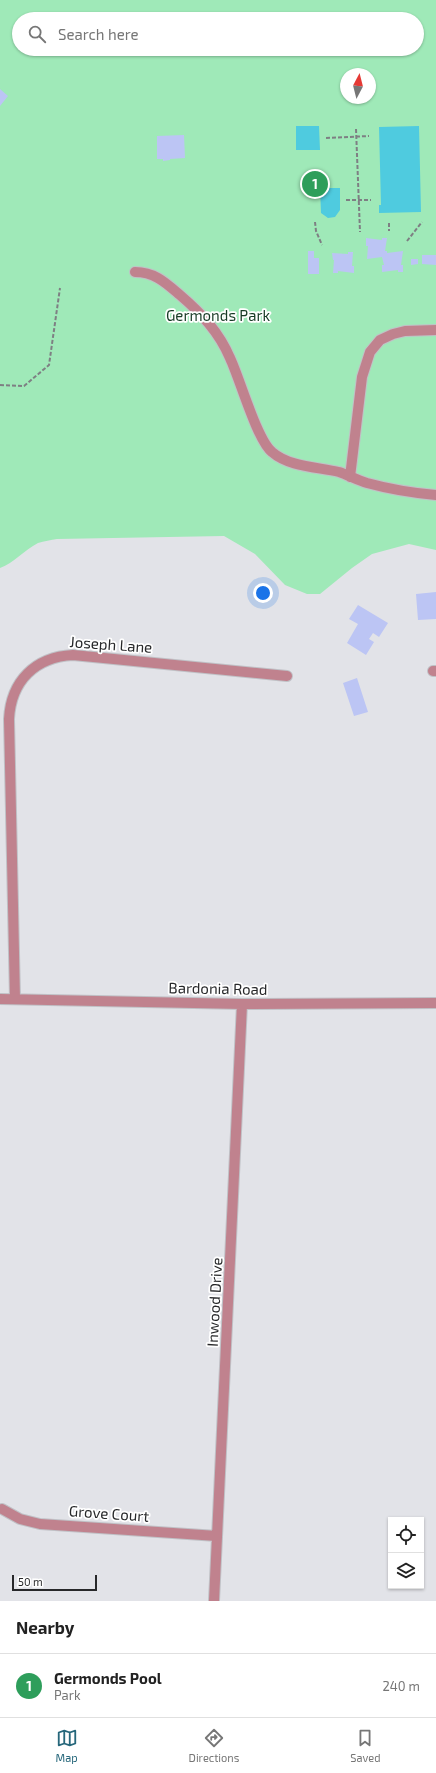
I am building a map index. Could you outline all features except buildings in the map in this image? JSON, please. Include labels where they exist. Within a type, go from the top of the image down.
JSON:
[{"type":"street","points":[[135,272],[146,272],[156,276],[190,303],[210,324],[228,354],[261,437],[272,452],[289,461],[340,472],[350,477],[378,485],[436,495]]},
{"type":"street","points":[[350,477],[365,365],[370,352],[380,340],[386,337],[405,331],[436,330]]},
{"type":"street","name":"Joseph Lane","points":[[15,999],[9,720],[13,696],[25,676],[34,668],[48,660],[60,656],[73,655],[287,676]]},
{"type":"street","name":"Bardonia Road","points":[[0,999],[242,1004],[436,1003]]},
{"type":"street","name":"Inwood Drive","points":[[214,1601],[242,1004]]},
{"type":"street","name":"Grove Court","points":[[2,1509],[20,1519],[40,1524],[217,1536]]},
{"type":"path","points":[[356,129],[360,232]]},
{"type":"path","points":[[326,138],[369,136]]},
{"type":"path","points":[[346,200],[371,200]]},
{"type":"path","points":[[315,222],[316,231],[322,245]]},
{"type":"path","points":[[407,241],[422,222]]},
{"type":"path","points":[[389,223],[389,231]]},
{"type":"path","points":[[0,385],[24,386],[49,365],[60,288]]},
{"type":"green space","name":"Germonds Park","points":[[0,0],[436,0],[436,550],[409,544],[372,554],[320,594],[307,594],[285,585],[255,554],[224,536],[57,539],[38,543],[10,563],[0,568]]},
{"type":"water","points":[[296,126],[319,126],[320,150],[296,150]]},
{"type":"water","points":[[419,126],[421,212],[379,213],[379,205],[381,205],[379,127]]},
{"type":"water","points":[[320,188],[340,188],[340,210],[335,217],[328,218],[321,213]]},
{"type":"place","name":"Germonds Pool","points":[[315,184]]}]
